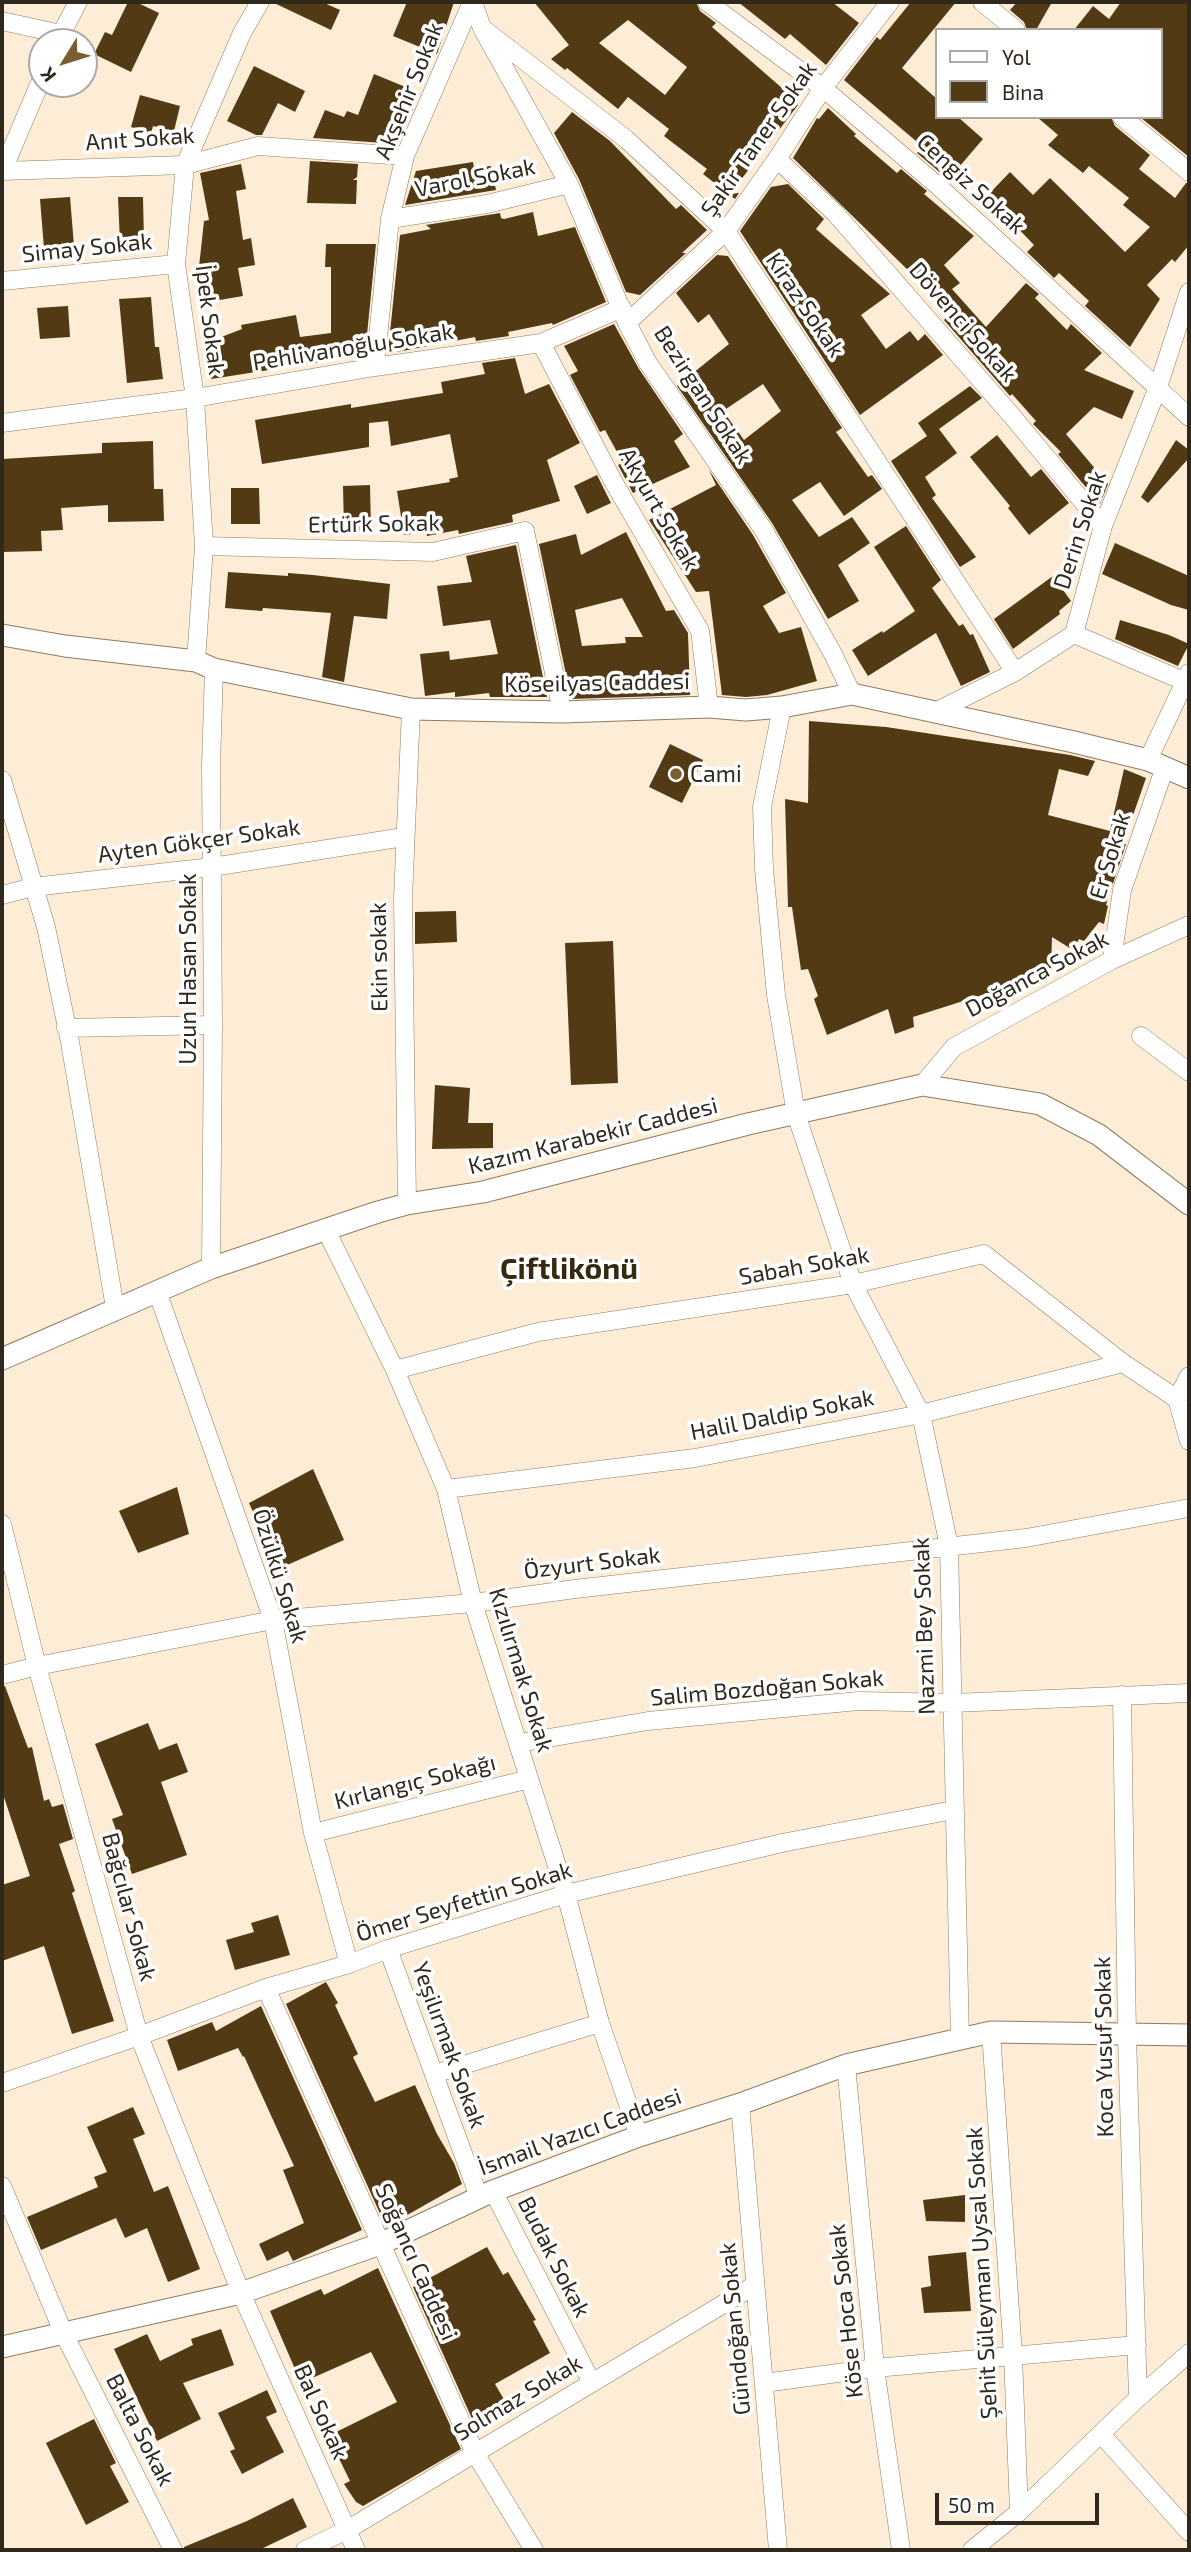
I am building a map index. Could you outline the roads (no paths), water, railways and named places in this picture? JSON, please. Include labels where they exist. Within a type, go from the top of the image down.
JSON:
[{"type":"street","points":[[64,28],[78,2]]},
{"type":"street","name":"İpek Sokak","points":[[205,665],[204,546],[195,398],[176,264],[185,165],[242,33],[260,2]]},
{"type":"street","name":"Bezirgan Sokak","points":[[472,2],[482,28],[569,184],[648,363],[763,529],[833,654],[852,694]]},
{"type":"street","name":"Akşehir Sokak","points":[[375,367],[390,219],[405,156],[472,2]]},
{"type":"street","name":"Cengiz Sokak","points":[[707,2],[823,88],[937,185],[1189,417]]},
{"type":"street","name":"Şakir Taner Sokak","points":[[625,315],[726,231],[823,88],[890,2]]},
{"type":"street","points":[[982,2],[1014,28]]},
{"type":"street","points":[[2,21],[28,29]]},
{"type":"street","name":"Kiraz Sokak","points":[[482,28],[626,139],[726,231],[1015,672]]},
{"type":"street","points":[[2,171],[33,98]]},
{"type":"street","points":[[1124,119],[1189,172]]},
{"type":"street","name":"Anıt Sokak","points":[[2,171],[185,165],[258,146],[405,156]]},
{"type":"street","name":"Dövenci Sokak","points":[[777,159],[835,213],[1012,416],[1103,526]]},
{"type":"street","name":"Varol Sokak","points":[[390,219],[486,204],[569,184]]},
{"type":"street","name":"Simay Sokak","points":[[2,281],[176,264]]},
{"type":"street","name":"Derin Sokak","points":[[1074,634],[1103,526],[1158,387],[1189,292]]},
{"type":"street","name":"Pehlivanoğlu Sokak","points":[[2,424],[195,398],[375,367],[541,343],[625,315]]},
{"type":"street","name":"Akyurt Sokak","points":[[541,343],[613,481],[700,631],[709,707]]},
{"type":"street","name":"Ertürk Sokak","points":[[204,546],[433,552],[525,531],[562,712]]},
{"type":"street","points":[[935,712],[1015,672],[1074,634],[1188,677]]},
{"type":"street","name":"Köseilyas Caddesi","points":[[2,635],[205,665],[411,709],[562,712],[709,707],[746,710],[782,707],[852,694],[1156,764],[1189,778]]},
{"type":"street","name":"Uzun Hasan Sokak","points":[[205,665],[212,867],[211,1268]]},
{"type":"street","name":"Er Sokak","points":[[1112,960],[1122,890],[1156,764],[1188,677]]},
{"type":"street","name":"Nazmi Bey Sokak","points":[[782,707],[762,807],[764,869],[776,995],[796,1114],[853,1284],[920,1414],[949,1546],[960,2039]]},
{"type":"street","name":"Ekin sokak","points":[[407,1205],[404,837],[411,709]]},
{"type":"street","points":[[2,780],[46,927],[115,1308]]},
{"type":"street","name":"Ayten Gökçer Sokak","points":[[2,895],[33,887],[212,867],[404,837]]},
{"type":"street","name":"Doğanca Sokak","points":[[922,1085],[954,1047],[1112,960],[1189,925]]},
{"type":"street","points":[[66,1028],[213,1025]]},
{"type":"street","points":[[1141,1036],[1189,1072]]},
{"type":"street","name":"Kazım Karabekir Caddesi","points":[[2,1359],[211,1268],[407,1205],[483,1192],[922,1085],[1040,1104],[1099,1135],[1189,1204]]},
{"type":"street","name":"Kızılırmak Sokak","points":[[326,1230],[395,1370],[446,1489],[473,1603],[566,1894],[600,2023],[639,2136]]},
{"type":"street","name":"Sabah Sokak","points":[[395,1370],[538,1332],[853,1284],[984,1254],[1123,1363],[1177,1399]]},
{"type":"street","name":"Özülkü Sokak","points":[[156,1291],[272,1620],[313,1833],[349,1964]]},
{"type":"street","name":"Halil Daldip Sokak","points":[[446,1489],[695,1458],[920,1414],[1123,1363]]},
{"type":"street","points":[[1189,1376],[1177,1399],[1189,1441]]},
{"type":"street","name":"Özyurt Sokak","points":[[2,1675],[272,1620],[473,1603],[1026,1538],[1189,1508]]},
{"type":"street","name":"Bağcılar Sokak","points":[[2,1524],[37,1666],[139,2036],[241,2293]]},
{"type":"street","name":"Salim Bozdoğan Sokak","points":[[519,1744],[648,1721],[858,1701],[953,1703],[1189,1693]]},
{"type":"street","name":"Koca Yusuf Sokak","points":[[1122,1695],[1127,2035],[1138,2398]]},
{"type":"street","name":"Kırlangıç Sokağı","points":[[313,1833],[529,1779]]},
{"type":"street","name":"Ömer Seyfettin Sokak","points":[[2,2083],[139,2036],[265,1988],[349,1964],[388,1949],[566,1894],[782,1843],[953,1810]]},
{"type":"street","name":"Yeşilırmak Sokak","points":[[388,1949],[434,2074],[486,2194]]},
{"type":"street","name":"Soğancı Caddesi","points":[[265,1988],[475,2453],[534,2550]]},
{"type":"street","points":[[434,2074],[600,2023]]},
{"type":"street","name":"İsmail Yazıcı Caddesi","points":[[2,2347],[241,2293],[380,2244],[486,2194],[639,2136],[740,2104],[846,2065],[991,2032],[1189,2035]]},
{"type":"street","name":"Şehit Süleyman Uysal Sokak","points":[[991,2032],[1013,2355],[1019,2512]]},
{"type":"street","name":"Köse Hoca Sokak","points":[[846,2065],[875,2368],[901,2550]]},
{"type":"street","name":"Gündoğan Sokak","points":[[740,2104],[778,2550]]},
{"type":"street","name":"Balta Sokak","points":[[2,2186],[63,2332],[173,2550]]},
{"type":"street","name":"Budak Sokak","points":[[486,2194],[592,2383]]},
{"type":"street","name":"Solmaz Sokak","points":[[305,2550],[346,2530],[755,2285]]},
{"type":"street","name":"Bal Sokak","points":[[241,2293],[356,2550]]},
{"type":"street","points":[[764,2383],[875,2368],[1137,2345]]},
{"type":"street","points":[[972,2550],[1019,2512],[1189,2353]]},
{"type":"street","points":[[1101,2434],[1189,2532]]},
{"type":"place","name":"Cami","points":[[676,774]]},
{"type":"district","name":"Çiftlikönü","points":[[569,1269]]}]
